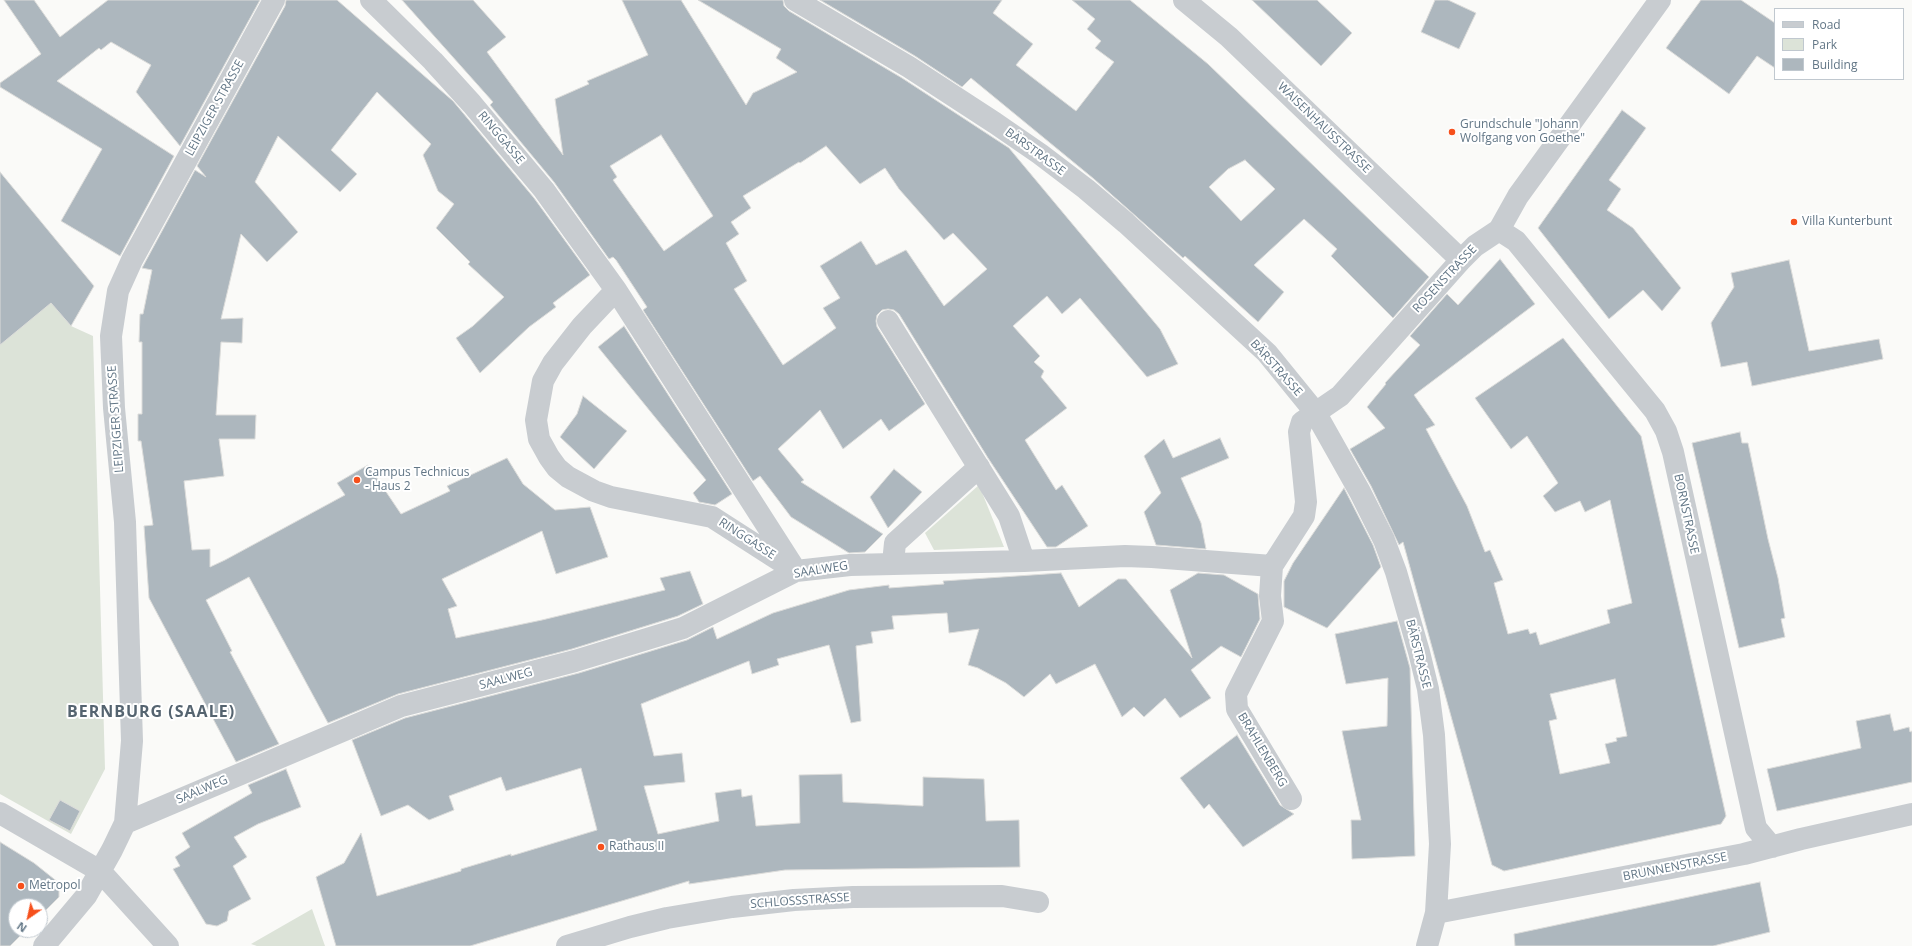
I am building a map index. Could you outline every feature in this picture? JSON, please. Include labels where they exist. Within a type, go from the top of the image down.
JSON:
[{"type":"street","name":"LEIPZIGER STRASSE","points":[[44,946],[86,896],[124,822],[132,741],[125,522],[114,408],[111,336],[118,291],[132,260],[274,0]]},
{"type":"street","name":"RINGGASSE","points":[[371,0],[433,61],[544,190],[616,290],[796,571]]},
{"type":"street","name":"BÄRSTRASSE","points":[[795,0],[909,67],[988,118],[1040,154],[1086,189],[1132,228],[1267,354],[1315,412],[1360,492],[1384,540],[1396,572],[1428,689],[1434,735],[1440,844],[1436,913],[1427,946]]},
{"type":"street","name":"WAISENHAUSSTRASSE","points":[[1184,0],[1234,42],[1461,260]]},
{"type":"street","name":"ROSENSTRASSE","points":[[1315,412],[1340,396],[1461,260],[1475,246],[1499,230],[1518,196],[1660,0]]},
{"type":"street","name":"BORNSTRASSE","points":[[1499,230],[1516,241],[1655,411],[1666,431],[1673,452],[1756,828],[1772,847]]},
{"type":"street","name":"RINGGASSE","points":[[616,290],[582,326],[553,363],[543,380],[536,420],[539,439],[549,457],[557,468],[568,477],[594,491],[611,497],[712,517],[796,571]]},
{"type":"street","points":[[888,321],[1009,516],[1024,561]]},
{"type":"street","name":"BRAHLENBERG","points":[[1291,799],[1237,709],[1236,694],[1273,622],[1270,596],[1272,566],[1304,516],[1306,502],[1299,432],[1302,422],[1315,412]]},
{"type":"street","points":[[893,563],[895,544],[979,467]]},
{"type":"street","name":"SAALWEG","points":[[124,822],[401,706],[575,661],[683,628],[796,571],[850,565],[893,563],[1152,557],[1272,566]]},
{"type":"street","points":[[0,813],[100,871],[168,946]]},
{"type":"street","name":"BRUNNENSTRASSE","points":[[1436,913],[1772,847],[1912,814]]},
{"type":"street","name":"SCHLOSSSTRASSE","points":[[567,946],[630,927],[667,918],[732,907],[794,900],[853,897],[1002,896],[1038,902]]},
{"type":"green space","points":[[0,240],[71,326],[93,336],[105,769],[71,834],[0,794]]},
{"type":"green space","points":[[979,485],[1004,547],[934,550],[925,533]]},
{"type":"green space","points":[[312,909],[325,946],[257,946],[251,944]]},
{"type":"building","points":[[4,0],[34,0],[60,37],[108,0],[260,0],[180,146],[136,92],[151,65],[111,42],[101,50],[99,48],[57,81],[174,156],[120,256],[61,221],[102,149],[0,87],[0,83],[41,54]]},
{"type":"building","points":[[286,0],[337,0],[453,101],[534,198],[590,275],[553,303],[556,307],[529,327],[480,373],[456,338],[473,326],[504,297],[468,264],[470,262],[436,228],[454,204],[438,191],[423,155],[431,144],[377,92],[331,150],[357,174],[340,192],[278,136],[255,182],[298,232],[267,262],[241,234],[221,319],[243,318],[242,343],[221,342],[216,415],[256,415],[255,439],[219,439],[224,476],[184,481],[192,550],[210,549],[210,567],[225,560],[345,495],[337,483],[368,465],[401,514],[450,491],[447,486],[507,458],[523,484],[555,510],[590,507],[608,557],[556,574],[542,531],[442,579],[457,606],[448,609],[456,638],[542,620],[665,590],[660,578],[690,571],[703,604],[678,616],[572,649],[398,694],[328,723],[249,577],[206,600],[232,651],[230,652],[279,744],[236,762],[149,598],[144,526],[153,525],[141,441],[138,441],[138,414],[142,414],[142,342],[139,342],[140,314],[143,314],[152,270],[142,268],[195,170],[206,177],[197,166],[285,6]]},
{"type":"building","points":[[402,0],[473,0],[506,37],[487,52],[563,155],[555,99],[589,84],[587,81],[648,55],[622,0],[681,0],[746,105],[753,93],[797,72],[776,58],[781,49],[698,0],[783,0],[784,6],[789,11],[902,78],[1009,148],[1160,329],[1178,364],[1147,377],[1080,298],[1062,314],[1047,296],[1013,326],[1040,356],[1034,362],[1044,371],[1041,377],[1067,408],[1025,440],[1056,490],[1062,485],[1088,526],[1056,547],[1047,547],[988,458],[899,314],[894,310],[882,310],[877,315],[877,327],[925,404],[889,431],[881,419],[843,449],[820,410],[778,449],[804,480],[801,482],[883,534],[865,552],[849,553],[791,517],[760,476],[753,481],[643,310],[647,307],[616,260],[613,257],[609,259],[554,182],[490,105],[493,102]],"holes":[[[661,135],[713,216],[664,251],[613,180],[617,177],[610,166]],[[826,146],[860,184],[885,168],[899,189],[944,240],[953,233],[987,269],[944,306],[906,250],[876,265],[861,241],[820,266],[840,298],[823,308],[836,328],[783,365],[734,289],[747,281],[726,243],[739,234],[731,222],[751,208],[743,196]]]},
{"type":"building","points":[[820,0],[1002,0],[993,13],[1033,44],[1016,65],[1076,111],[1114,62],[1095,48],[1101,41],[1087,29],[1095,19],[1072,0],[1130,0],[1208,64],[1429,277],[1393,318],[1331,256],[1337,249],[1304,219],[1254,265],[1284,292],[1258,322],[1185,256],[1183,258],[1094,179],[971,78],[962,87],[915,56]],"holes":[[[1245,160],[1275,189],[1241,221],[1209,187],[1228,169]]]},
{"type":"building","points":[[1252,0],[1317,0],[1352,33],[1321,66]]},
{"type":"building","points":[[1435,0],[1448,0],[1476,13],[1459,49],[1421,32]]},
{"type":"building","points":[[1701,0],[1741,0],[1774,22],[1774,67],[1757,56],[1729,94],[1666,48]]},
{"type":"building","points":[[1622,110],[1646,128],[1609,180],[1621,189],[1607,210],[1633,228],[1681,288],[1662,311],[1643,290],[1609,319],[1538,228]]},
{"type":"building","points":[[0,172],[94,286],[71,326],[51,303],[0,345]]},
{"type":"building","points":[[1500,259],[1535,304],[1414,395],[1435,425],[1426,429],[1467,506],[1485,552],[1490,550],[1503,580],[1494,583],[1508,634],[1528,629],[1530,634],[1536,632],[1540,645],[1610,623],[1607,610],[1632,603],[1610,500],[1585,512],[1580,501],[1555,512],[1543,496],[1558,483],[1527,436],[1511,449],[1475,398],[1563,338],[1641,436],[1726,816],[1721,824],[1504,871],[1492,865],[1403,542],[1399,545],[1371,486],[1350,449],[1385,428],[1367,407],[1386,384],[1385,383],[1420,345],[1410,336],[1447,294],[1458,305]],"holes":[[[1615,679],[1627,736],[1616,738],[1617,741],[1605,744],[1610,763],[1560,774],[1549,721],[1557,719],[1550,694]]]},
{"type":"building","points":[[1789,260],[1809,351],[1879,339],[1883,359],[1752,386],[1747,362],[1721,367],[1711,323],[1734,287],[1731,273]]},
{"type":"building","points":[[624,326],[732,494],[715,505],[699,502],[693,493],[706,480],[598,347]]},
{"type":"building","points":[[583,396],[627,431],[594,469],[560,437],[577,414]]},
{"type":"building","points":[[1740,432],[1742,443],[1748,443],[1768,539],[1778,578],[1785,618],[1781,619],[1785,637],[1739,648],[1692,443]]},
{"type":"building","points":[[1220,438],[1229,458],[1181,478],[1201,523],[1206,549],[1156,545],[1144,512],[1161,493],[1144,456],[1164,439],[1173,458]]},
{"type":"building","points":[[894,469],[922,492],[888,528],[870,497]]},
{"type":"building","points":[[1344,488],[1373,545],[1381,567],[1327,628],[1284,607],[1284,581],[1293,563]]},
{"type":"building","points":[[1061,573],[1079,607],[1118,579],[1126,579],[1192,658],[1170,590],[1198,573],[1224,575],[1258,594],[1260,619],[1241,657],[1221,646],[1191,670],[1211,698],[1180,718],[1165,698],[1144,717],[1134,707],[1122,717],[1095,664],[1056,684],[1050,674],[1024,697],[1006,683],[978,668],[968,665],[979,629],[949,633],[947,613],[892,616],[894,629],[871,632],[873,643],[856,646],[861,721],[851,723],[829,645],[777,659],[779,665],[752,674],[749,661],[641,704],[654,756],[682,753],[685,782],[644,786],[658,834],[719,821],[715,793],[741,789],[742,797],[752,795],[756,826],[800,823],[799,775],[842,774],[843,802],[923,806],[923,777],[984,779],[986,821],[1019,820],[1020,867],[785,870],[689,884],[689,881],[470,946],[336,946],[316,877],[344,863],[361,833],[377,896],[461,871],[461,869],[511,854],[511,856],[597,830],[581,768],[506,791],[501,777],[449,796],[454,810],[429,820],[408,805],[381,816],[352,740],[405,718],[579,673],[687,640],[713,627],[717,639],[773,613],[849,590],[889,585],[889,588],[944,584],[943,581]]},
{"type":"building","points":[[1397,621],[1410,668],[1415,856],[1352,859],[1351,820],[1361,820],[1342,731],[1387,726],[1388,678],[1346,684],[1335,634]]},
{"type":"building","points":[[1890,714],[1894,731],[1909,727],[1910,732],[1912,731],[1912,782],[1777,811],[1767,769],[1861,748],[1856,721]]},
{"type":"building","points":[[1237,735],[1280,805],[1294,814],[1243,847],[1209,804],[1204,809],[1180,778]]},
{"type":"building","points":[[286,769],[301,807],[258,824],[234,837],[247,857],[233,866],[251,899],[229,911],[227,921],[217,926],[206,924],[173,869],[180,866],[175,857],[190,847],[182,833],[252,793],[248,785]]},
{"type":"building","points":[[60,800],[80,811],[70,831],[49,820]]},
{"type":"building","points":[[0,842],[34,863],[59,883],[59,897],[48,908],[48,898],[8,898],[8,938],[18,938],[10,946],[0,946]]},
{"type":"building","points":[[1760,882],[1770,932],[1713,946],[1515,946],[1514,934]]},
{"type":"place","name":"Grundschule \"Johann Wolfgang von Goethe\"","points":[[1452,132]]},
{"type":"place","name":"Villa Kunterbunt","points":[[1794,222]]},
{"type":"place","name":"Campus Technicus - Haus 2","points":[[357,480]]},
{"type":"place","name":"Rathaus II","points":[[601,847]]},
{"type":"place","name":"Metropol","points":[[21,886]]},
{"type":"district","name":"BERNBURG (SAALE)","points":[[151,712]]}]
